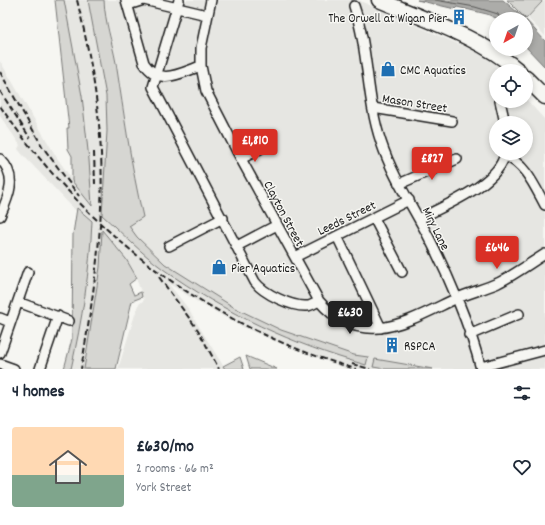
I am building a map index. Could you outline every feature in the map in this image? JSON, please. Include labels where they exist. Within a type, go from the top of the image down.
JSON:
[{"type":"highway","points":[[378,0],[475,42],[494,52],[507,64]]},
{"type":"highway","points":[[533,85],[545,97]]},
{"type":"street","points":[[201,66],[170,78],[156,75],[144,63],[127,2],[144,0],[178,4],[208,15]]},
{"type":"street","name":"Clayton Street","points":[[212,0],[201,48],[201,66],[211,102],[319,301],[333,314],[347,322],[366,328],[381,328],[399,325],[498,282],[545,254]]},
{"type":"street","points":[[178,4],[152,85],[153,90],[223,218],[255,282],[269,294],[295,304],[308,306],[319,301]]},
{"type":"street","name":"Miry Lane","points":[[354,6],[360,21],[373,108],[380,142],[399,184],[419,219],[456,299],[481,368]]},
{"type":"street","name":"Mason Street","points":[[373,108],[452,121]]},
{"type":"street","points":[[241,159],[260,149]]},
{"type":"street","points":[[0,159],[9,171],[11,186],[0,216]]},
{"type":"street","points":[[399,184],[457,159]]},
{"type":"street","points":[[419,219],[458,199],[491,177],[501,160]]},
{"type":"street","points":[[514,160],[522,166],[545,205]]},
{"type":"street","name":"Leeds Street","points":[[295,258],[409,200]]},
{"type":"street","points":[[169,246],[223,218]]},
{"type":"street","points":[[374,218],[402,272]]},
{"type":"street","points":[[237,246],[277,224]]},
{"type":"street","points":[[337,236],[381,328]]},
{"type":"street","points":[[0,353],[28,272]]},
{"type":"street","points":[[18,302],[69,321]]},
{"type":"street","points":[[470,335],[519,314]]},
{"type":"street","points":[[40,369],[58,316]]},
{"type":"street","points":[[0,318],[10,322]]},
{"type":"street","points":[[481,368],[545,350]]},
{"type":"street","points":[[0,364],[14,369]]},
{"type":"shaded area","points":[[55,0],[64,0],[82,96],[92,206],[72,181],[72,156],[68,149],[67,128],[69,128]]},
{"type":"shaded area","points":[[64,0],[88,0],[99,56],[106,96],[107,131],[102,214],[143,217],[133,172],[116,62],[109,29],[104,19],[104,0],[358,0],[488,57],[495,64],[489,64],[489,108],[533,108],[533,107],[545,120],[545,369],[347,369],[247,329],[201,304],[168,283],[187,307],[225,369],[118,369],[138,305],[144,300],[133,270],[102,230],[100,267],[84,369],[71,369],[84,300],[92,221],[77,209],[76,211],[18,149],[20,145],[0,116],[0,61],[57,158],[91,206]]},
{"type":"shaded area","points":[[88,0],[104,0],[107,24],[116,63],[131,159],[143,217],[129,226],[137,237],[165,264],[235,308],[281,330],[354,355],[368,357],[366,365],[312,348],[260,326],[210,300],[155,263],[102,215],[107,131],[106,96]]},
{"type":"shaded area","points":[[507,0],[541,0],[542,2],[533,12],[519,12]]},
{"type":"shaded area","points":[[545,0],[545,36],[533,23],[533,13]]},
{"type":"shaded area","points":[[77,208],[92,221],[91,240],[85,295],[75,351],[71,369],[64,369],[72,339],[73,234]]},
{"type":"shaded area","points":[[102,230],[126,259],[137,278],[129,284],[134,295],[141,292],[142,297],[132,301],[116,369],[84,369],[100,267]]},
{"type":"shaded area","points":[[246,356],[277,369],[250,369]]},
{"type":"shaded area","points":[[240,357],[244,369],[225,369],[223,366]]},
{"type":"shaded area","points":[[375,359],[433,369],[385,369],[373,367]]},
{"type":"water","points":[[417,0],[503,0],[517,12],[489,12],[489,15],[457,7],[455,9]]},
{"type":"water","points":[[533,28],[545,41],[545,67],[533,54]]},
{"type":"railway","points":[[77,0],[88,51],[99,120],[101,166],[98,254],[81,369]]},
{"type":"railway","points":[[0,72],[42,146],[79,196]]},
{"type":"railway","points":[[0,91],[30,138]]},
{"type":"railway","points":[[0,106],[35,152],[72,195],[112,234],[155,269],[200,300],[249,327],[301,350],[356,369]]},
{"type":"railway","points":[[94,152],[95,184]]},
{"type":"railway","points":[[159,277],[198,330],[219,369]]},
{"type":"railway","points":[[352,364],[370,369]]},
{"type":"place","name":"The Orwell at Wigan Pier","points":[[459,17]]},
{"type":"place","name":"CMC Aquatics","points":[[388,69]]},
{"type":"place","name":"Pier Aquatics","points":[[219,267]]},
{"type":"place","name":"RSPCA","points":[[392,345]]}]
